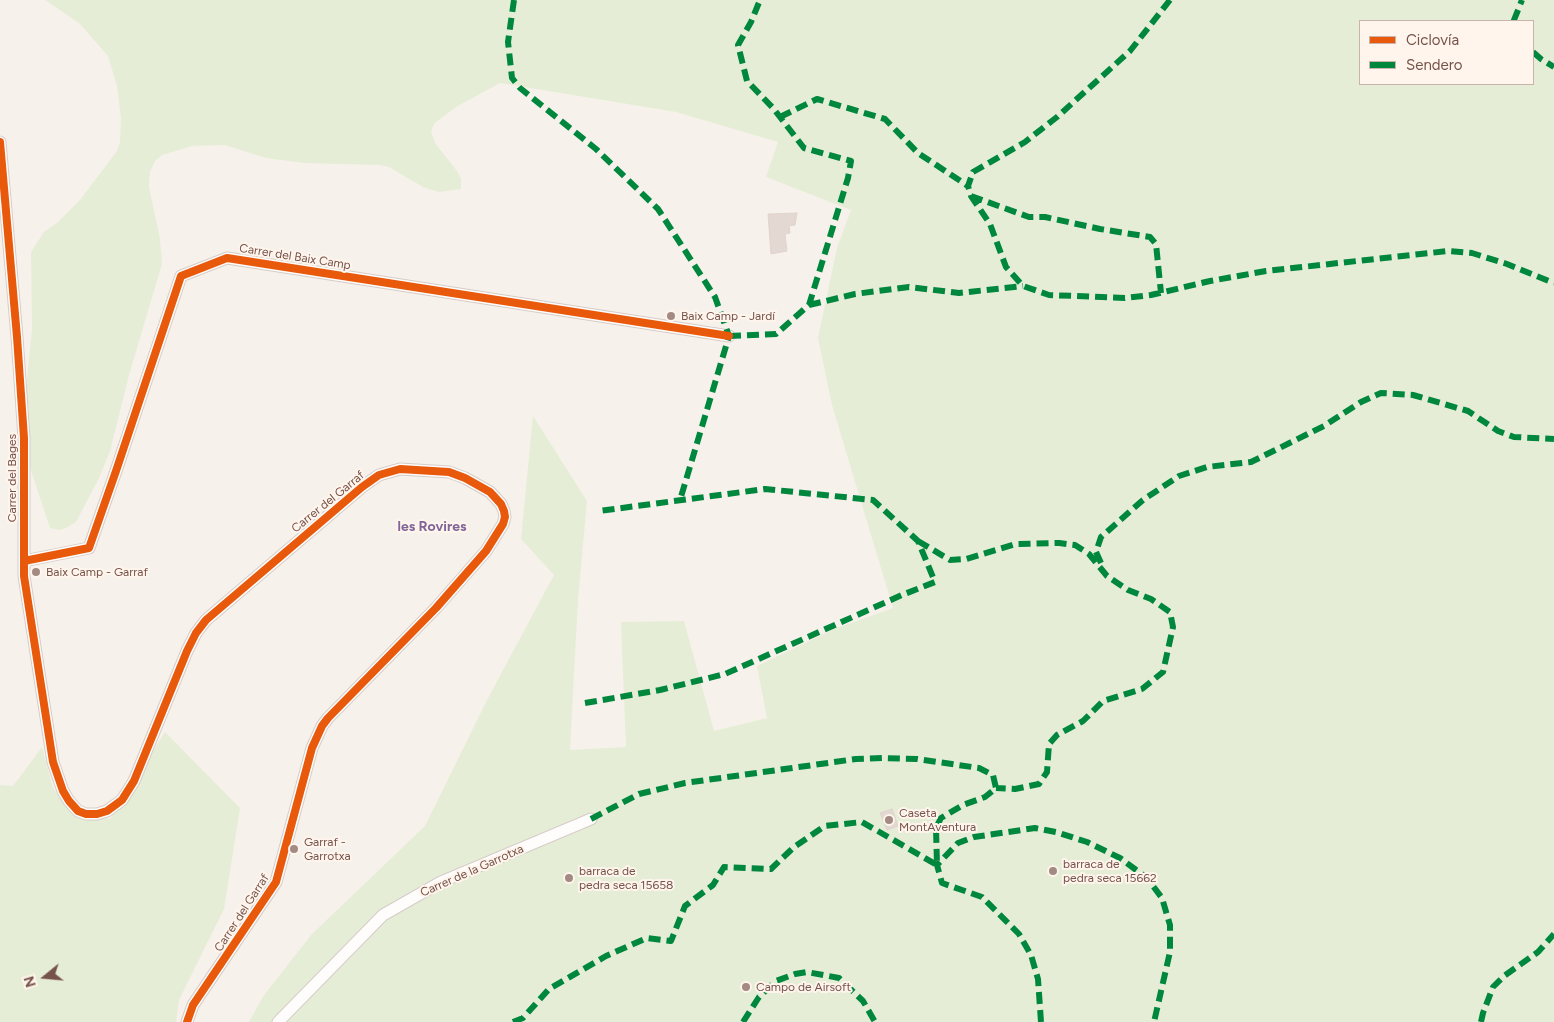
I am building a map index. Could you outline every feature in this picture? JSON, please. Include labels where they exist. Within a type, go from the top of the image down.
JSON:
[{"type":"street","name":"Carrer del Bages","points":[[0,142],[24,438],[24,576]]},
{"type":"street","name":"Carrer del Baix Camp","points":[[24,561],[89,548],[181,276],[227,258],[729,336]]},
{"type":"street","name":"Carrer del Garraf","points":[[24,576],[53,762],[63,791],[69,801],[78,811],[86,814],[97,814],[107,811],[122,800],[134,781],[187,651],[201,627],[362,487],[379,475],[400,468],[449,472],[465,478],[490,492],[501,504],[504,511],[503,524],[486,551],[436,608],[322,726],[312,748],[276,882],[194,1005],[187,1022]]},
{"type":"street","name":"Carrer de la Garrotxa","points":[[278,1022],[383,915],[441,882],[591,819]]},
{"type":"green space","points":[[45,0],[1554,0],[1554,1022],[249,1022],[264,995],[312,934],[425,826],[487,700],[554,575],[521,539],[533,416],[587,501],[578,599],[570,750],[626,747],[621,622],[684,621],[714,731],[767,718],[757,666],[834,629],[893,608],[832,405],[818,338],[837,248],[851,210],[766,177],[778,142],[676,112],[500,83],[456,107],[435,123],[431,131],[435,143],[457,171],[461,179],[461,189],[439,192],[423,187],[389,167],[380,165],[304,163],[266,158],[225,145],[192,146],[162,155],[155,161],[150,172],[149,187],[160,239],[162,264],[129,375],[110,451],[99,478],[76,522],[60,530],[50,528],[27,458],[27,380],[32,329],[31,252],[44,232],[58,222],[80,200],[117,151],[120,142],[121,118],[117,86],[108,56],[79,23]]},
{"type":"green space","points":[[165,732],[240,808],[224,909],[179,1000],[176,1022],[0,1022],[0,785],[13,786],[42,747],[53,788],[72,814],[110,819]]},
{"type":"building","points":[[797,213],[795,225],[789,226],[790,233],[785,234],[787,251],[771,254],[768,214]]},
{"type":"building","name":"Caseta MontAventura","points":[[892,809],[898,826],[887,830],[880,813]]},
{"type":"marked path","points":[[514,0],[508,42],[512,78],[520,88],[596,149],[658,209],[715,297],[729,336],[680,500]]},
{"type":"marked path","points":[[729,336],[776,334],[809,305],[848,178],[851,161],[804,148],[773,108],[747,81],[738,45],[751,22],[760,0]]},
{"type":"marked path","points":[[1170,0],[1130,51],[1057,117],[1025,142],[973,172],[968,186],[971,196],[990,224],[1006,267],[1023,286],[1049,295],[1125,298],[1151,295],[1210,281],[1266,271],[1448,251],[1472,253],[1507,264],[1554,283]]},
{"type":"marked path","points":[[1514,20],[1522,0]]},
{"type":"marked path","points":[[1534,53],[1554,67]]},
{"type":"marked path","points":[[780,117],[817,99],[885,119],[918,153],[968,186]]},
{"type":"marked path","points":[[971,196],[1029,217],[1045,217],[1150,237],[1156,244],[1161,293]]},
{"type":"marked path","points":[[809,305],[855,294],[909,287],[959,293],[1023,286]]},
{"type":"marked path","points":[[1101,563],[1096,552],[1101,537],[1143,500],[1179,476],[1207,467],[1251,462],[1324,426],[1361,402],[1381,393],[1413,395],[1468,411],[1498,431],[1514,437],[1554,439]]},
{"type":"marked path","points":[[585,703],[660,690],[725,674],[935,582],[918,541],[873,500],[765,489],[599,511]]},
{"type":"marked path","points":[[918,541],[950,560],[966,559],[1016,544],[1059,543],[1075,545],[1089,554],[1107,576],[1128,590],[1151,599],[1170,612],[1173,627],[1163,672],[1142,689],[1103,701],[1083,721],[1057,735],[1049,744],[1047,772],[1039,784],[1015,789],[996,788]]},
{"type":"marked path","points":[[591,819],[639,794],[685,783],[856,759],[917,759],[979,768],[993,775],[996,788],[985,797],[963,805],[941,818],[936,828],[937,865]]},
{"type":"marked path","points":[[513,1022],[523,1018],[549,989],[606,956],[647,938],[671,941],[685,906],[713,885],[724,867],[771,869],[794,847],[825,826],[862,822],[937,865]]},
{"type":"marked path","points":[[1041,1022],[1038,979],[1031,955],[1019,934],[982,897],[942,883],[937,865],[958,843],[974,837],[1035,828],[1056,832],[1087,842],[1120,858],[1147,878],[1162,898],[1170,925],[1170,952],[1154,1022]]},
{"type":"marked path","points":[[1481,1022],[1493,987],[1504,976],[1538,952],[1554,934]]},
{"type":"marked path","points":[[743,1022],[759,997],[776,981],[807,972],[839,978],[863,1001],[875,1022]]},
{"type":"cycle path","points":[[0,142],[24,438],[24,576],[53,762],[63,791],[78,811],[86,814],[97,814],[107,811],[122,800],[134,781],[187,651],[196,633],[206,620],[362,487],[379,475],[400,469],[449,472],[465,478],[490,492],[501,504],[504,511],[503,524],[486,551],[436,608],[322,726],[312,748],[276,882],[193,1005],[187,1022]]},
{"type":"cycle path","points":[[24,561],[89,548],[181,276],[227,258],[729,336]]},
{"type":"place","name":"Baix Camp - Jardí","points":[[671,316]]},
{"type":"place","name":"Baix Camp - Garraf","points":[[36,572]]},
{"type":"place","name":"Caseta MontAventura","points":[[889,820]]},
{"type":"place","name":"Garraf - Garrotxa","points":[[294,849]]},
{"type":"place","name":"barraca de pedra seca 15662","points":[[1053,871]]},
{"type":"place","name":"barraca de pedra seca 15658","points":[[569,878]]},
{"type":"place","name":"Campo de Airsoft","points":[[746,987]]},
{"type":"district","name":"les Rovires","points":[[432,527]]}]
